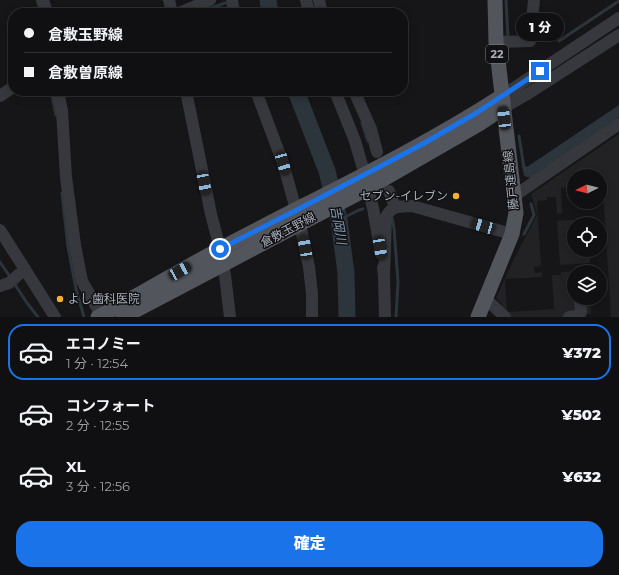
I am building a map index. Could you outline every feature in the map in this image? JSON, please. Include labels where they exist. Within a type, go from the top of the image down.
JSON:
[{"type":"main road","name":"22","points":[[494,0],[505,42],[502,102]]},
{"type":"main road","name":"倉敷玉野線","points":[[123,317],[222,265],[301,216],[364,182],[479,124],[502,102]]},
{"type":"main road","name":"藤戸連島線","points":[[478,317],[512,234],[516,213],[502,102]]},
{"type":"main road","name":"倉敷玉野線","points":[[100,316],[220,249],[301,216]]},
{"type":"street","points":[[191,8],[210,0]]},
{"type":"street","points":[[505,42],[530,41],[534,0]]},
{"type":"street","points":[[502,102],[619,18]]},
{"type":"street","points":[[502,102],[529,94],[619,35]]},
{"type":"street","points":[[59,96],[62,111],[66,177],[75,245],[82,281],[100,316]]},
{"type":"street","points":[[187,96],[210,214],[220,249],[226,281],[230,317]]},
{"type":"street","points":[[258,96],[301,216],[312,294],[312,317]]},
{"type":"street","points":[[337,96],[355,141],[362,165],[364,182],[373,208],[384,276]]},
{"type":"street","points":[[356,96],[371,129],[377,152]]},
{"type":"street","points":[[514,196],[619,124]]},
{"type":"street","points":[[389,191],[395,207]]},
{"type":"street","points":[[385,317],[384,276],[386,217],[389,211],[395,207],[412,206],[512,234]]},
{"type":"street","points":[[0,230],[56,317]]},
{"type":"street","points":[[8,283],[25,269]]},
{"type":"street","points":[[485,298],[505,317]]},
{"type":"street","points":[[574,317],[581,312],[580,305]]},
{"type":"shaded area","points":[[619,105],[619,117],[531,178],[524,176],[522,165],[527,167]]},
{"type":"shaded area","points":[[619,134],[619,317],[611,317],[607,253],[607,217],[605,217],[604,209],[607,209],[607,169],[568,169]]},
{"type":"shaded area","points":[[567,169],[567,188],[561,188],[562,213],[557,214],[556,197],[547,197],[547,200],[537,201],[541,266],[534,267],[535,273],[542,272],[542,277],[505,279],[507,312],[554,309],[552,275],[561,275],[561,272],[567,272],[567,305],[590,305],[591,314],[586,314],[587,317],[510,317],[503,311],[502,304],[496,298],[514,259],[537,215],[531,194]]},
{"type":"shaded area","points":[[567,220],[567,257],[590,257],[590,263],[560,265],[557,221]]},
{"type":"waterway","points":[[37,0],[39,8]]},
{"type":"waterway","name":"吉岡川","points":[[268,0],[269,8]]},
{"type":"waterway","points":[[506,0],[508,38]]},
{"type":"waterway","points":[[559,41],[619,1]]},
{"type":"waterway","points":[[212,8],[225,3]]},
{"type":"waterway","points":[[52,96],[56,115]]},
{"type":"waterway","name":"吉岡川","points":[[298,96],[327,171],[339,220],[346,273],[347,317]]},
{"type":"waterway","points":[[362,123],[368,141]]},
{"type":"waterway","points":[[519,136],[524,168]]},
{"type":"waterway","points":[[62,193],[68,247],[76,289],[84,317]]},
{"type":"waterway","points":[[524,234],[534,215],[531,204]]},
{"type":"waterway","points":[[339,220],[363,209]]},
{"type":"waterway","points":[[392,218],[398,282],[396,317]]},
{"type":"waterway","points":[[0,262],[11,278]]},
{"type":"waterway","points":[[14,283],[38,317]]},
{"type":"place","name":"セブン-イレブン","points":[[456,196]]},
{"type":"place","name":"よし歯科医院","points":[[60,299]]},
{"type":"route","points":[[220,249],[421,145],[478,112],[540,71]]}]
